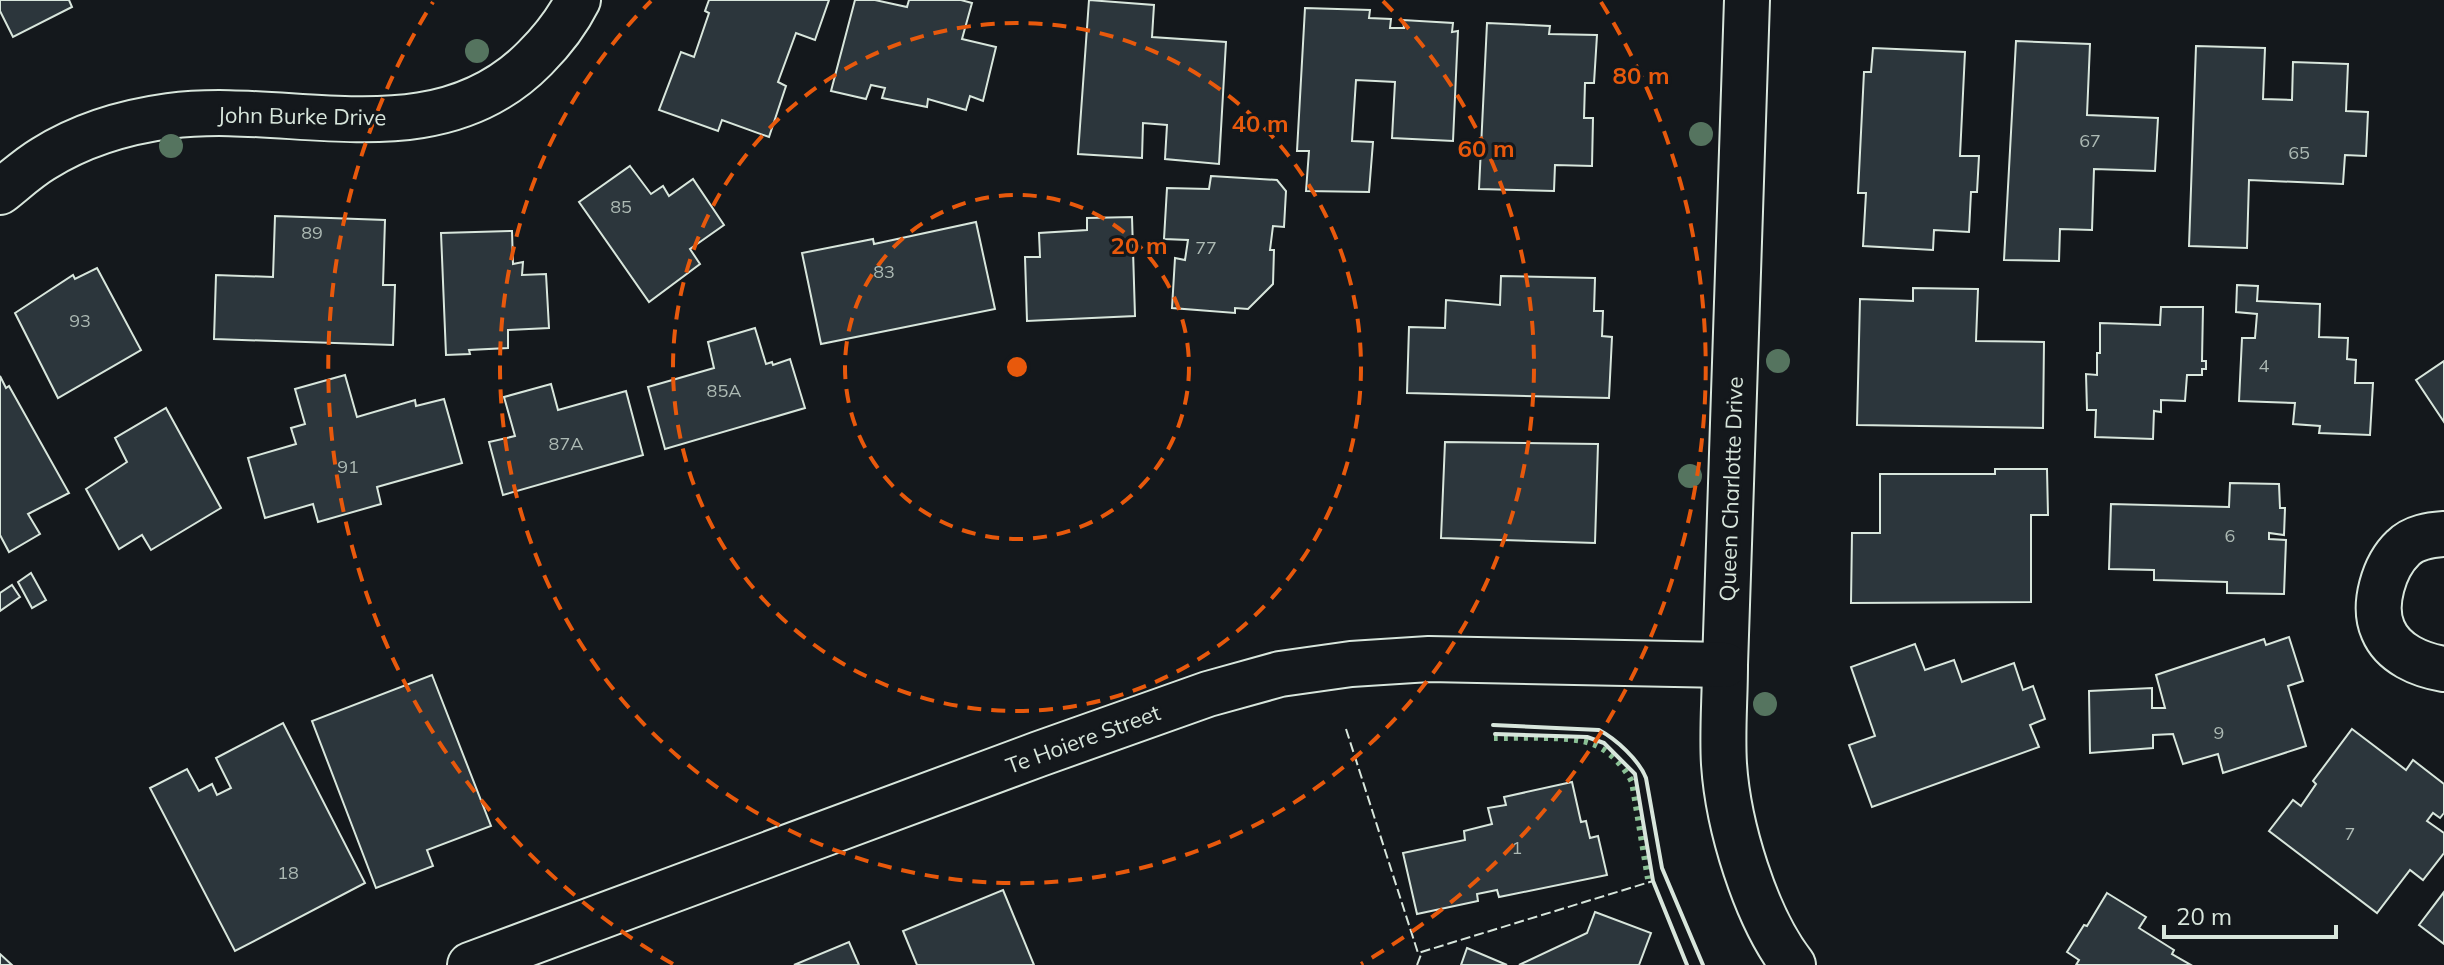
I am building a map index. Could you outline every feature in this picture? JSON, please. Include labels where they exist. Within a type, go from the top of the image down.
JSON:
[{"type":"street","name":"John Burke Drive","points":[[0,192],[43,159],[93,133],[169,116],[232,113],[380,120],[423,116],[463,105],[521,73],[548,46],[570,17],[578,0]]},
{"type":"street","name":"Queen Charlotte Drive","points":[[1747,0],[1724,765],[1734,824],[1754,893],[1793,965]]},
{"type":"street","points":[[2444,534],[2424,536],[2404,547],[2385,575],[2379,603],[2382,630],[2400,652],[2419,663],[2444,669]]},
{"type":"street","name":"Te Hoiere Street","points":[[470,965],[1039,754],[1208,694],[1280,674],[1351,664],[1429,659],[1725,665]]},
{"type":"building","points":[[0,0],[69,0],[72,7],[13,37],[0,11]]},
{"type":"building","points":[[709,0],[829,0],[815,40],[796,33],[778,82],[786,86],[769,137],[722,120],[718,131],[659,110],[681,52],[694,57],[709,13],[705,11]]},
{"type":"building","points":[[855,0],[875,0],[907,7],[909,0],[961,0],[972,3],[962,39],[996,47],[983,101],[970,96],[966,110],[928,99],[927,107],[882,98],[885,88],[871,85],[866,99],[831,91]]},
{"type":"building","points":[[1089,0],[1154,5],[1152,37],[1226,42],[1219,164],[1165,159],[1167,125],[1143,123],[1142,158],[1078,154]]},
{"type":"building","points":[[1305,8],[1370,10],[1369,18],[1391,19],[1390,28],[1404,28],[1403,20],[1453,23],[1452,32],[1458,31],[1453,141],[1392,138],[1395,82],[1356,80],[1352,141],[1373,142],[1369,192],[1306,191],[1309,151],[1297,151]]},
{"type":"building","points":[[1487,23],[1550,26],[1549,34],[1597,35],[1594,83],[1585,83],[1584,118],[1593,118],[1592,166],[1555,165],[1554,191],[1479,189]]},
{"type":"building","points":[[2016,41],[2090,44],[2087,115],[2158,118],[2155,171],[2094,169],[2092,230],[2060,229],[2059,261],[2004,260]]},
{"type":"building","points":[[2196,46],[2265,48],[2263,99],[2292,100],[2293,62],[2348,64],[2346,111],[2368,112],[2366,156],[2345,155],[2343,184],[2249,180],[2247,248],[2189,246]]},
{"type":"building","points":[[1873,48],[1965,52],[1960,156],[1979,156],[1977,192],[1971,192],[1969,232],[1934,230],[1933,250],[1863,246],[1866,193],[1858,193],[1864,72],[1871,72]]},
{"type":"building","points":[[630,166],[651,194],[663,186],[669,196],[693,179],[724,225],[690,249],[700,264],[649,302],[579,202]]},
{"type":"building","points":[[1211,176],[1277,180],[1286,191],[1284,227],[1273,226],[1270,250],[1274,250],[1273,284],[1248,309],[1235,308],[1235,313],[1172,308],[1175,258],[1185,260],[1188,240],[1164,239],[1167,188],[1209,189]]},
{"type":"building","points":[[275,216],[385,220],[383,285],[395,285],[393,345],[214,339],[216,275],[273,277]]},
{"type":"building","points":[[1132,217],[1135,316],[1027,321],[1025,257],[1040,257],[1039,233],[1087,230],[1087,218]]},
{"type":"building","points":[[976,222],[995,309],[821,344],[802,253],[873,239],[874,244]]},
{"type":"building","points":[[512,231],[513,264],[523,262],[522,275],[546,274],[549,328],[508,330],[508,348],[446,355],[441,233]]},
{"type":"building","points":[[97,268],[141,350],[58,398],[15,313],[73,275],[75,279]]},
{"type":"building","points":[[1501,276],[1595,278],[1594,311],[1603,311],[1602,336],[1612,337],[1609,398],[1407,393],[1409,327],[1445,328],[1446,300],[1500,305]]},
{"type":"building","points":[[2237,285],[2258,286],[2257,301],[2320,304],[2319,337],[2348,338],[2347,359],[2356,360],[2355,383],[2373,383],[2370,435],[2319,433],[2320,426],[2293,424],[2295,403],[2239,401],[2242,338],[2255,338],[2257,314],[2236,312]]},
{"type":"building","points":[[1913,288],[1978,289],[1976,341],[2044,342],[2043,428],[1857,425],[1860,299],[1913,301]]},
{"type":"building","points":[[2161,307],[2203,307],[2202,361],[2206,361],[2206,369],[2202,369],[2202,375],[2187,375],[2185,401],[2161,400],[2161,412],[2154,411],[2153,439],[2095,437],[2096,410],[2087,410],[2086,374],[2097,375],[2100,323],[2160,325]]},
{"type":"building","points":[[755,328],[766,364],[772,362],[773,365],[790,359],[805,408],[665,449],[648,387],[714,368],[708,342]]},
{"type":"building","points":[[2444,361],[2444,422],[2416,380]]},
{"type":"building","points":[[345,375],[357,417],[415,400],[416,406],[444,399],[462,463],[377,487],[381,504],[318,522],[313,504],[265,518],[248,458],[296,444],[291,428],[305,424],[295,389]]},
{"type":"building","points":[[0,376],[6,388],[9,386],[69,493],[28,514],[40,534],[9,552],[0,535]]},
{"type":"building","points":[[551,384],[558,410],[626,391],[643,455],[503,495],[489,442],[515,436],[504,397]]},
{"type":"building","points":[[166,408],[221,508],[151,550],[142,535],[119,549],[86,489],[127,462],[115,438]]},
{"type":"building","points":[[1445,442],[1598,444],[1595,543],[1441,538]]},
{"type":"building","points":[[1995,469],[2047,469],[2048,515],[2031,515],[2031,602],[1851,603],[1852,533],[1880,533],[1880,474],[1995,474]]},
{"type":"building","points":[[2230,483],[2279,484],[2280,508],[2285,508],[2284,535],[2269,533],[2269,539],[2286,540],[2284,594],[2227,593],[2227,582],[2154,580],[2154,570],[2109,569],[2111,504],[2229,507]]},
{"type":"building","points":[[31,573],[46,600],[32,608],[18,582]]},
{"type":"building","points":[[12,585],[20,597],[0,611],[0,593]]},
{"type":"building","points":[[2289,637],[2303,681],[2288,686],[2306,746],[2223,773],[2218,754],[2183,764],[2173,734],[2153,735],[2153,748],[2090,753],[2089,691],[2152,688],[2152,708],[2165,708],[2156,675],[2264,639],[2266,645]]},
{"type":"building","points":[[1915,644],[1925,670],[1954,660],[1962,682],[2014,663],[2023,690],[2033,686],[2045,719],[2030,725],[2039,747],[1872,807],[1849,745],[1875,736],[1851,667]]},
{"type":"building","points":[[432,675],[491,826],[427,850],[433,866],[376,888],[312,721]]},
{"type":"building","points":[[283,723],[365,883],[235,951],[150,788],[187,769],[199,791],[212,784],[217,795],[231,788],[216,758]]},
{"type":"building","points":[[2352,729],[2406,770],[2413,760],[2444,784],[2444,813],[2440,818],[2433,813],[2427,821],[2444,833],[2444,853],[2423,880],[2410,870],[2377,913],[2269,831],[2293,800],[2301,806],[2316,784],[2313,781]]},
{"type":"building","points":[[1572,782],[1581,822],[1586,821],[1590,838],[1598,836],[1607,875],[1499,897],[1497,890],[1477,894],[1478,901],[1417,914],[1403,853],[1465,840],[1464,831],[1492,824],[1488,808],[1506,805],[1504,797]]},
{"type":"building","points":[[1003,890],[1034,965],[917,965],[903,931]]},
{"type":"building","points":[[2444,892],[2444,944],[2419,925]]},
{"type":"building","points":[[2107,893],[2146,917],[2139,928],[2191,965],[2076,965],[2079,960],[2067,952]]},
{"type":"building","points":[[1595,912],[1651,933],[1639,965],[1519,965],[1587,933]]},
{"type":"building","points":[[849,942],[859,965],[794,965]]},
{"type":"building","points":[[1467,948],[1507,965],[1461,965]]},
{"type":"building","points":[[0,954],[12,965],[0,965]]},
{"type":"hedge","points":[[1494,738],[1570,739],[1596,745],[1614,758],[1632,782],[1648,879]]},
{"type":"fence","points":[[1346,729],[1418,953],[1653,881]]},
{"type":"fence","points":[[1417,965],[1422,952]]},
{"type":"wall","points":[[1493,725],[1599,730],[1633,757],[1646,778],[1662,868],[1703,965]]},
{"type":"wall","points":[[1495,734],[1587,737],[1604,743],[1635,774],[1653,881],[1687,965]]}]
